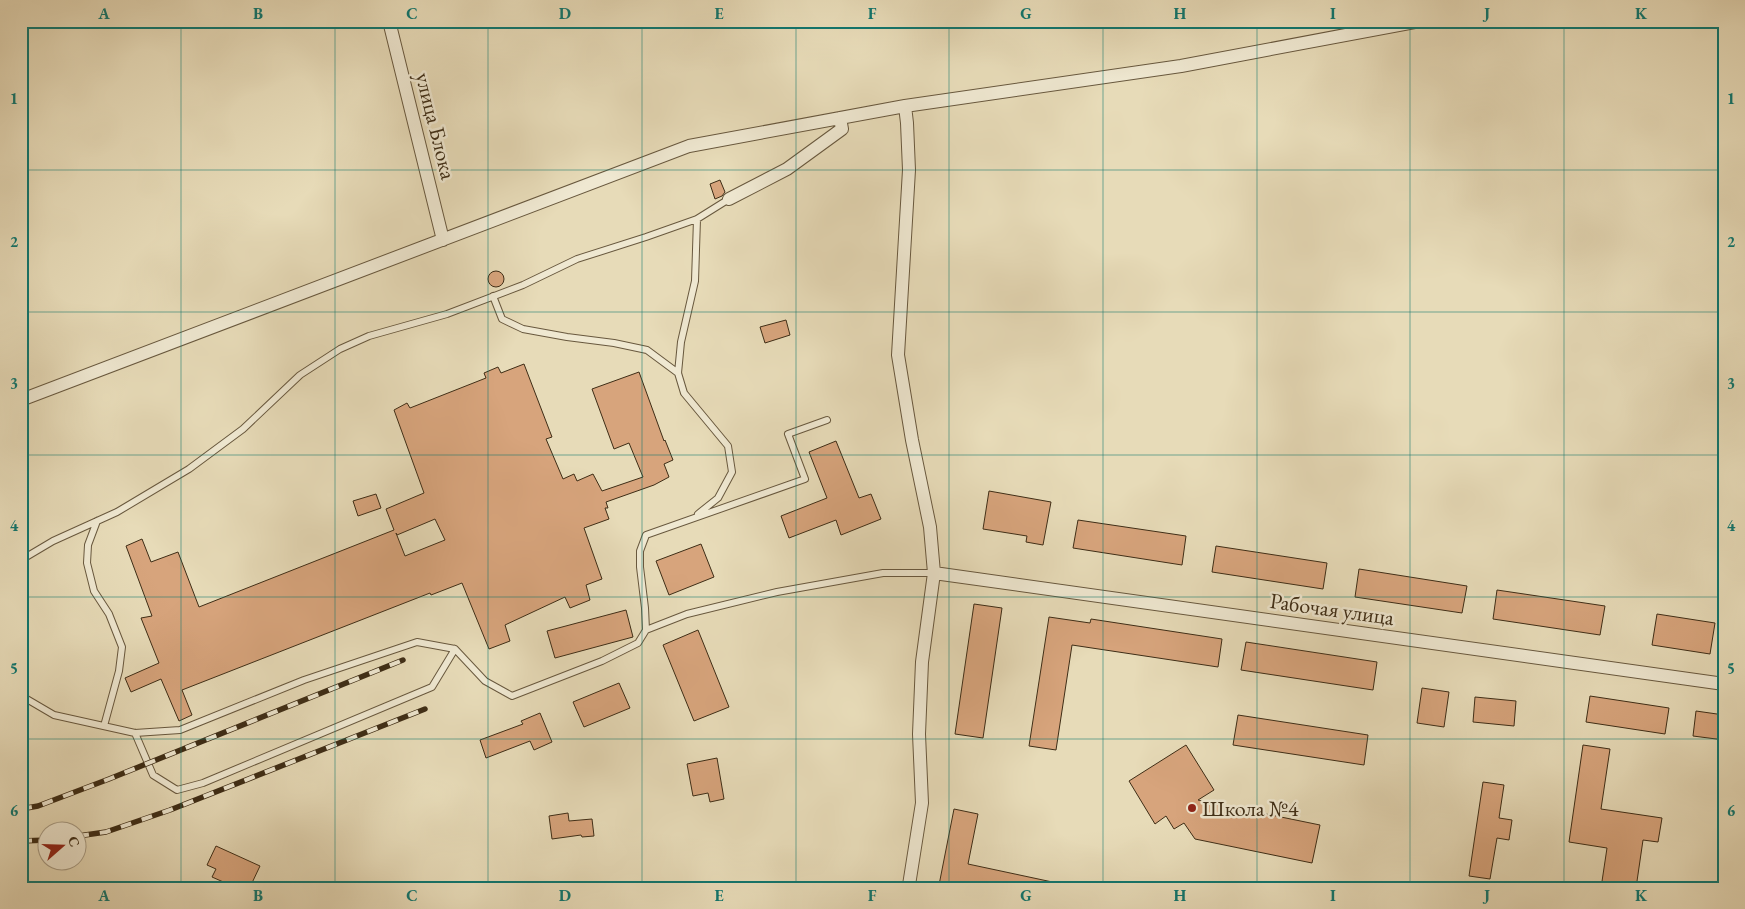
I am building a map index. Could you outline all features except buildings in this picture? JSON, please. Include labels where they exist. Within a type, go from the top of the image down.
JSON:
[{"type":"street","name":"улица Блока","points":[[389,21],[443,240]]},
{"type":"street","points":[[21,400],[689,146],[905,106],[1181,66],[1420,21]]},
{"type":"street","points":[[905,106],[910,170],[898,355],[912,440],[930,528],[934,573],[922,662],[919,734],[922,803],[908,887]]},
{"type":"street","points":[[728,199],[787,169],[842,128],[840,118]]},
{"type":"street","name":"Рабочая улица","points":[[934,573],[1724,684]]},
{"type":"lane","points":[[21,560],[53,541],[117,512],[189,469],[243,429],[300,375],[340,349],[369,336],[446,314],[523,285],[577,259],[697,218],[728,199]]},
{"type":"lane","points":[[693,518],[718,498],[732,472],[728,446],[684,393],[678,373],[681,342],[695,281],[697,218]]},
{"type":"lane","points":[[493,296],[502,319],[523,329],[647,350],[678,373]]},
{"type":"lane","points":[[21,694],[54,715],[135,733],[180,730],[304,680],[417,642],[455,649],[485,681],[512,696],[602,661],[638,643],[646,630],[640,551],[646,535],[805,479],[788,434],[827,420]]},
{"type":"lane","points":[[97,521],[88,545],[87,563],[94,591],[109,614],[122,647],[119,670],[104,726]]},
{"type":"lane","points":[[646,630],[687,614],[777,592],[883,572],[934,573]]},
{"type":"lane","points":[[135,733],[153,775],[177,790],[203,783],[432,688],[455,649]]},
{"type":"railway","points":[[21,809],[38,806],[109,779],[403,660]]},
{"type":"railway","points":[[88,835],[106,832],[170,810],[425,709]]},
{"type":"railway","points":[[21,841],[38,840]]},
{"type":"place","name":"Школа №4","points":[[1192,808]]}]
